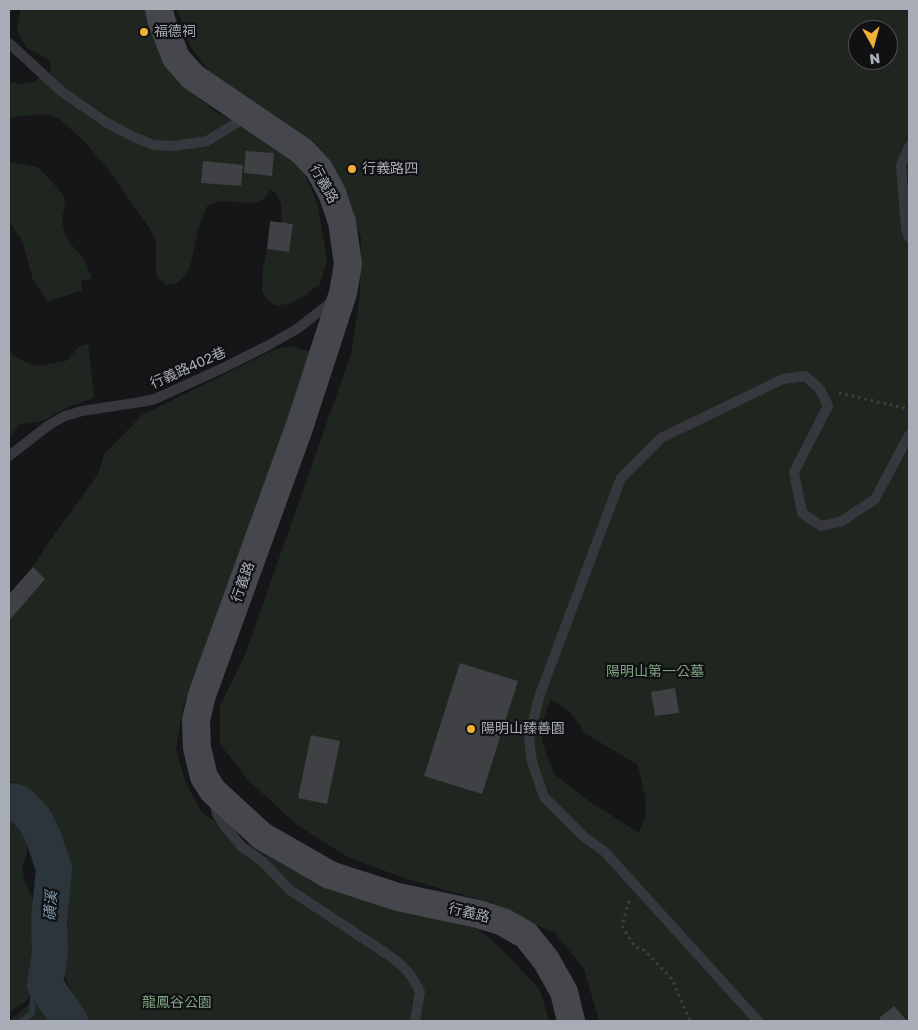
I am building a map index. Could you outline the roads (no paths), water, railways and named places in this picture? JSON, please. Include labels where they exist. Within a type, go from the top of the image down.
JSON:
[{"type":"street","name":"行義路","points":[[159,9],[176,58],[194,77],[302,151],[319,169],[332,194],[342,222],[348,264],[344,293],[299,428],[202,696],[196,720],[197,748],[204,777],[213,791],[262,836],[330,875],[398,897],[478,914],[502,922],[526,935],[546,960],[564,992],[571,1021]]},
{"type":"lane","points":[[9,43],[61,91],[107,123],[153,145],[174,146],[207,141],[249,116]]},
{"type":"lane","points":[[909,147],[902,165],[906,229],[909,237]]},
{"type":"lane","name":"行義路402巷","points":[[9,456],[49,425],[64,416],[82,411],[155,399],[223,368],[297,328],[344,293]]},
{"type":"lane","points":[[758,1021],[604,851],[584,837],[544,797],[532,762],[529,740],[539,697],[621,478],[661,438],[783,379],[805,376],[820,389],[828,406],[794,472],[802,513],[821,526],[842,521],[874,499],[909,435]]},
{"type":"lane","points":[[213,791],[217,814],[242,847],[263,862],[290,890],[388,954],[408,972],[420,992],[415,1021]]},
{"type":"waterway","name":"磺溪","points":[[9,801],[19,803],[35,820],[44,839],[54,869],[49,920],[50,952],[45,985],[70,1021]]},
{"type":"waterway","points":[[22,1021],[32,1013],[33,998],[45,985]]},
{"type":"place","name":"福德祠","points":[[144,32]]},
{"type":"place","name":"行義路四","points":[[352,169]]},
{"type":"place","name":"陽明山臻善園","points":[[471,729]]},
{"type":"park label","name":"陽明山第一公墓","points":[[655,672]]},
{"type":"park label","name":"龍鳳谷公園","points":[[177,1003]]}]
